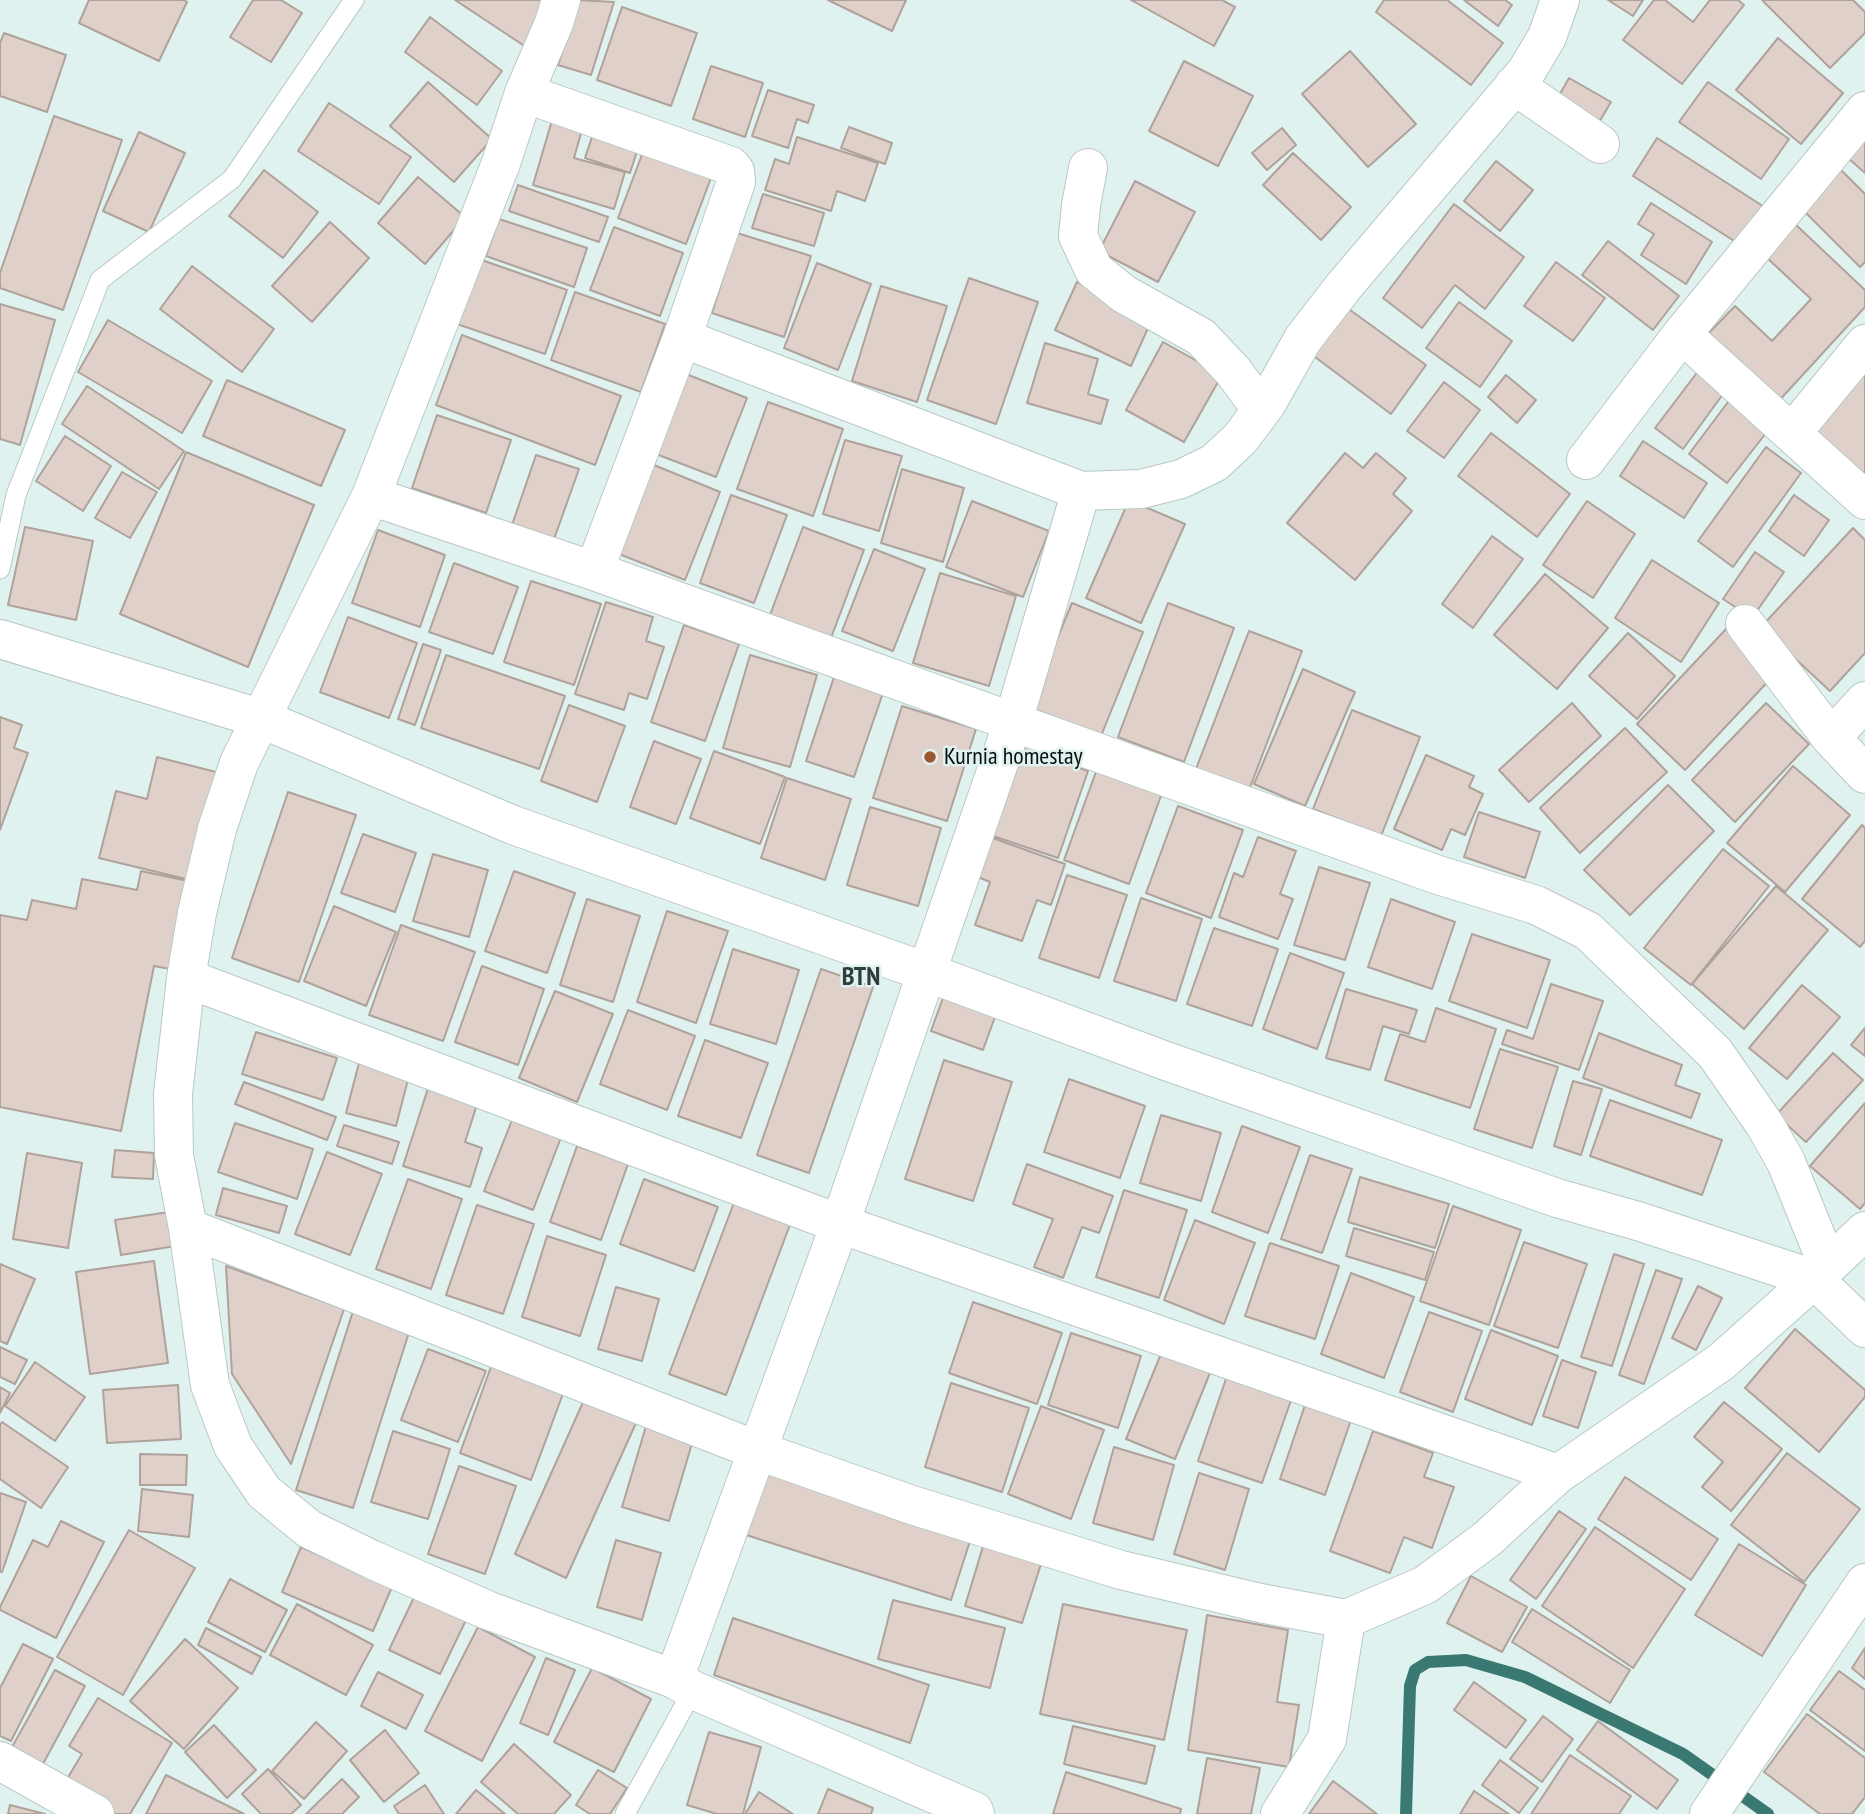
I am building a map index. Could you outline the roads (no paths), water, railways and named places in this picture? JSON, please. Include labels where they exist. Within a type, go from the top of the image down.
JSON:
[{"type":"street","points":[[561,0],[524,93],[501,163],[370,496],[239,763],[217,829],[197,913],[186,978],[173,1094],[174,1155],[188,1227],[210,1385],[233,1446],[264,1492],[309,1529],[487,1610],[683,1684],[974,1811],[975,1814]]},
{"type":"street","points":[[682,338],[1081,491],[1141,489],[1181,479],[1214,463],[1240,439],[1303,339],[1343,286],[1526,72],[1547,37],[1560,0]]},
{"type":"street","points":[[1514,85],[1600,144]]},
{"type":"street","points":[[524,93],[731,166],[735,171],[736,182],[682,338],[594,571]]},
{"type":"street","points":[[1586,460],[1682,334],[1865,111]]},
{"type":"street","points":[[1088,168],[1078,236],[1094,270],[1124,294],[1201,337],[1233,371],[1261,409]]},
{"type":"street","points":[[1682,334],[1865,500]]},
{"type":"street","points":[[1792,433],[1865,344]]},
{"type":"street","points":[[683,1684],[756,1450],[840,1224],[1013,722],[1081,491]]},
{"type":"street","points":[[370,496],[594,571],[1435,874],[1536,905],[1588,931],[1715,1053],[1765,1125],[1786,1162],[1821,1273],[1865,1328]]},
{"type":"street","points":[[1745,624],[1831,738],[1865,774]]},
{"type":"street","points":[[0,639],[262,719],[513,825],[1472,1169],[1821,1273]]},
{"type":"street","points":[[1831,738],[1865,701]]},
{"type":"street","points":[[186,978],[840,1224],[1558,1474]]},
{"type":"street","points":[[188,1227],[756,1450],[912,1505],[1121,1570],[1260,1603],[1346,1619],[1425,1586],[1487,1538],[1558,1474],[1721,1362],[1865,1231]]},
{"type":"street","points":[[1709,1814],[1865,1583]]},
{"type":"street","points":[[1280,1814],[1326,1739],[1346,1619]]},
{"type":"street","points":[[0,1761],[95,1814]]},
{"type":"lane","points":[[0,569],[16,495],[100,280],[232,179],[354,0]]},
{"type":"lane","points":[[625,1814],[683,1684]]},
{"type":"waterway","points":[[1406,1814],[1410,1686],[1415,1670],[1428,1662],[1466,1660],[1525,1677],[1683,1754],[1768,1814]]},
{"type":"place","name":"Kurnia homestay","points":[[930,757]]},
{"type":"district","name":"BTN","points":[[861,978]]}]
